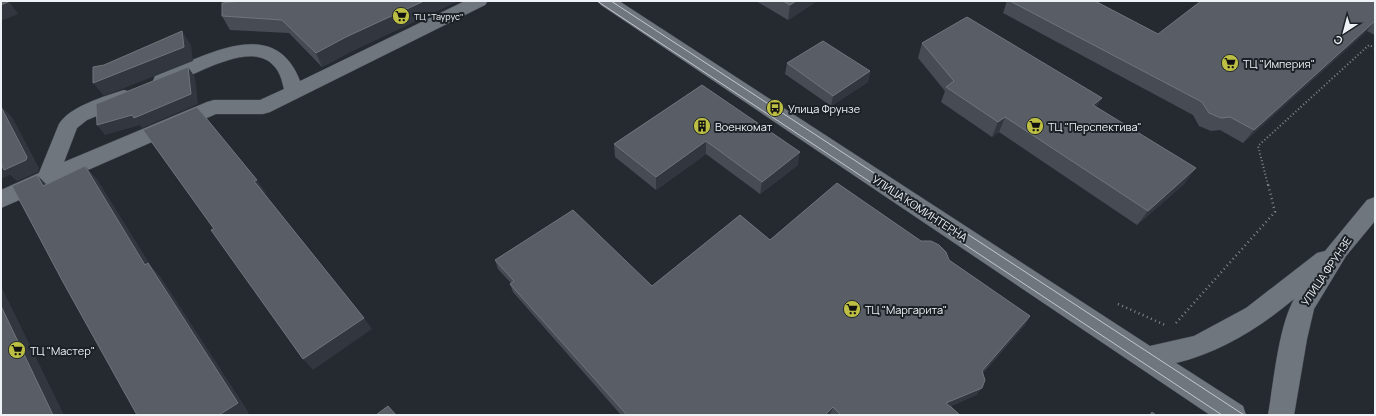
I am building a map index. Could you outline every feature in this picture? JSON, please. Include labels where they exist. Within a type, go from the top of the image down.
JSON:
[{"type":"street","points":[[1,200],[47,178],[214,107],[264,107],[479,1]]},
{"type":"street","name":"УЛИЦА КОМИНТЕРНА","points":[[607,1],[1233,415]]},
{"type":"street","points":[[47,178],[69,124],[80,115],[236,51],[248,49],[270,53],[279,59],[286,68],[294,92]]},
{"type":"street","name":"УЛИЦА ФРУНЗЕ","points":[[1282,415],[1294,339],[1302,307],[1338,249],[1375,206]]},
{"type":"street","points":[[1147,358],[1199,346],[1255,316],[1338,249]]},
{"type":"path","points":[[1116,303],[1171,328],[1275,212],[1258,146],[1369,45],[1375,48]]},
{"type":"building","points":[[1,1],[7,1],[8,2],[1,5]]},
{"type":"building","points":[[240,1],[424,1],[346,37],[316,53],[282,20],[222,16],[222,3]]},
{"type":"building","points":[[783,1],[796,1],[790,5]]},
{"type":"building","name":"ТЦ \"Империя\"","points":[[1010,1],[1095,1],[1158,34],[1201,1],[1375,1],[1375,21],[1254,130],[1230,117],[1221,118],[1209,113],[1202,102]]},
{"type":"building","name":"ТЦ \"Перспектива\"","points":[[967,17],[1102,98],[1093,105],[1196,168],[1148,211],[1005,117],[998,122],[946,87],[954,81],[922,43]]},
{"type":"building","points":[[182,31],[184,47],[93,83],[93,67],[104,65]]},
{"type":"building","points":[[823,41],[870,71],[833,96],[787,63]]},
{"type":"building","points":[[188,67],[191,94],[134,118],[132,115],[97,125],[96,104]]},
{"type":"building","name":"Военкомат","points":[[702,85],[800,152],[762,182],[706,141],[656,177],[614,144]]},
{"type":"building","points":[[1,107],[27,157],[26,160],[4,170],[1,163]]},
{"type":"building","points":[[197,107],[257,180],[254,181],[364,318],[303,359],[211,230],[214,229],[143,130]]},
{"type":"building","points":[[85,166],[145,265],[148,263],[238,403],[219,415],[137,415],[63,282],[12,186],[37,175],[43,186]]},
{"type":"building","points":[[837,183],[921,241],[931,241],[939,245],[946,252],[949,260],[1030,316],[982,371],[985,380],[982,388],[946,403],[960,415],[841,415],[833,407],[825,415],[627,415],[510,284],[514,281],[495,260],[573,210],[652,286],[740,215],[770,240]]},
{"type":"building","name":"ТЦ \"Мастер\"","points":[[1,306],[53,415],[1,415]]},
{"type":"building","points":[[388,406],[396,415],[376,415]]},
{"type":"tram line","points":[[597,1],[1222,415]]},
{"type":"tram line","points":[[611,1],[1244,415]]},
{"type":"place","name":"ТЦ \"Таурус\"","points":[[401,16]]},
{"type":"place","name":"ТЦ \"Империя\"","points":[[1230,63]]},
{"type":"place","name":"Улица Фрунзе","points":[[775,108]]},
{"type":"place","name":"Военкомат","points":[[702,126]]},
{"type":"place","name":"ТЦ \"Перспектива\"","points":[[1035,126]]},
{"type":"place","name":"ТЦ \"Маргарита\"","points":[[852,309]]},
{"type":"place","name":"ТЦ \"Мастер\"","points":[[17,350]]}]
